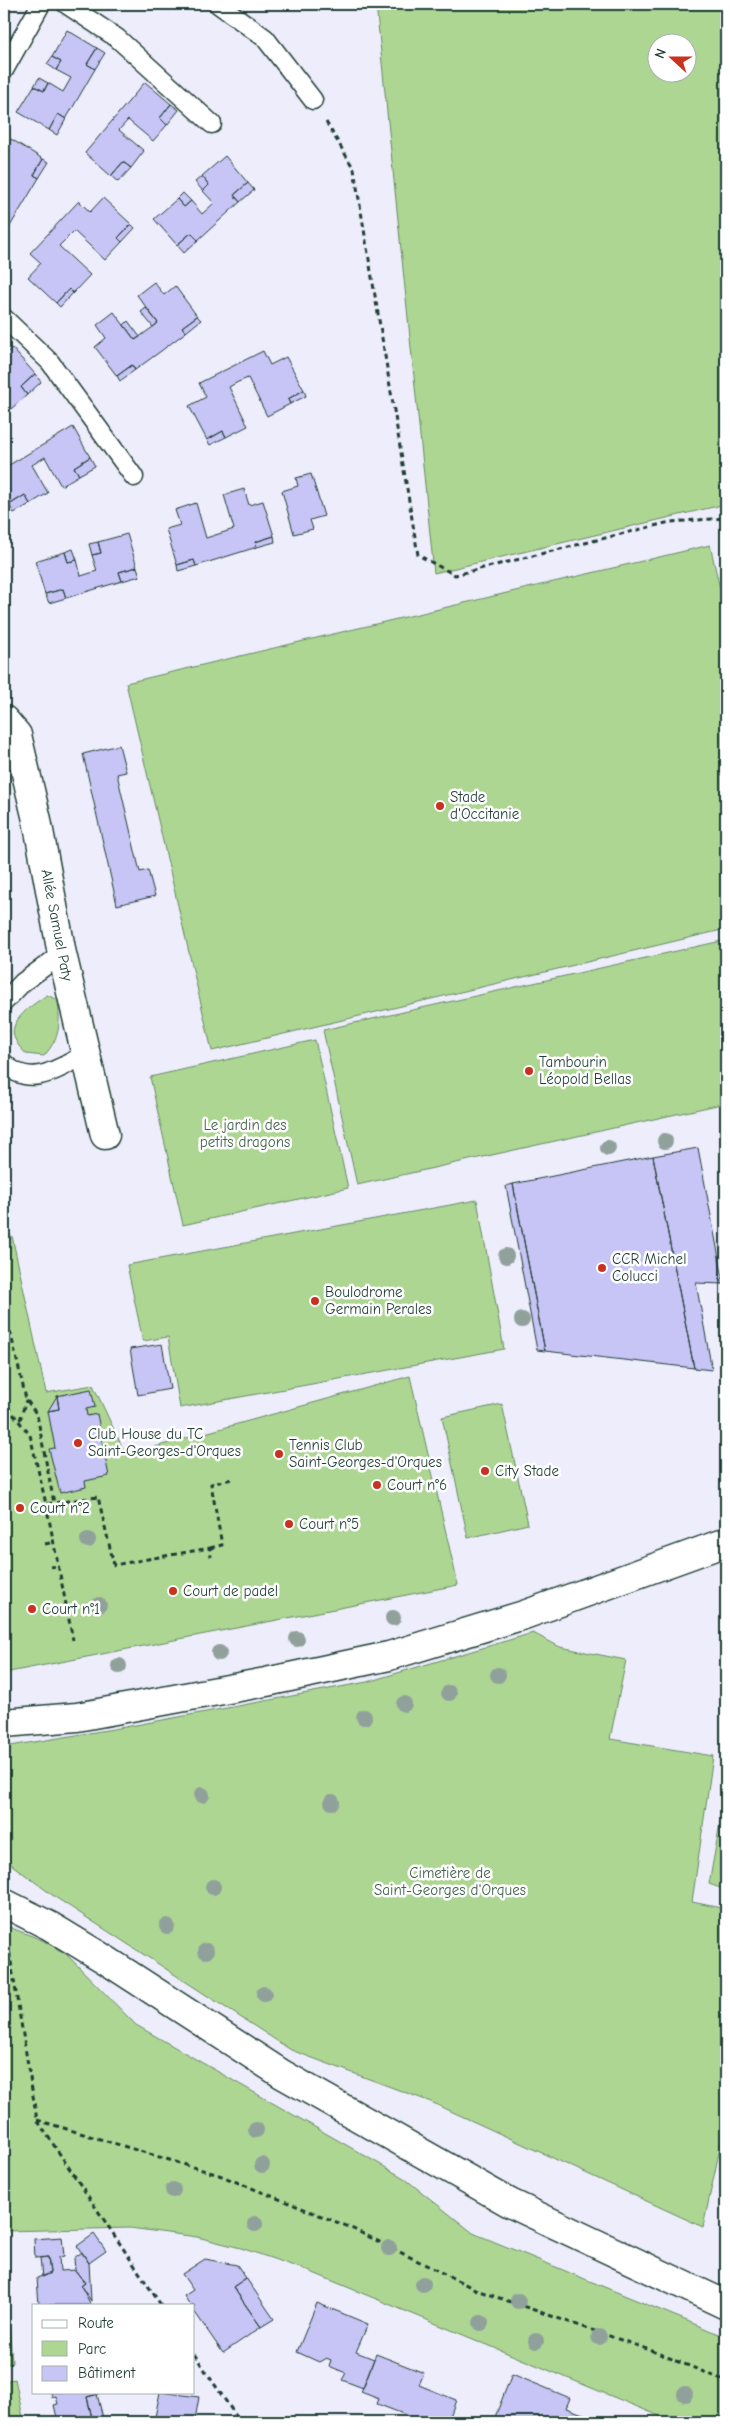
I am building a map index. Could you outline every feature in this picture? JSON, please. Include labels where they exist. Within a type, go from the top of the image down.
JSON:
[{"type":"street","name":"Allée Samuel Paty","points":[[4,720],[18,735],[37,820],[62,954],[105,1135]]},
{"type":"street","points":[[4,1723],[77,1717],[266,1682],[389,1656],[524,1615],[726,1542]]},
{"type":"street","points":[[4,1903],[50,1926],[82,1945],[282,2074],[510,2203],[726,2305]]},
{"type":"lane","points":[[4,70],[41,4]]},
{"type":"lane","points":[[66,4],[117,38],[212,124]]},
{"type":"lane","points":[[218,4],[265,38],[313,100]]},
{"type":"lane","points":[[4,318],[50,362],[134,477]]},
{"type":"lane","points":[[4,1002],[23,982],[62,954]]},
{"type":"lane","points":[[4,1063],[19,1075],[38,1077],[86,1054]]},
{"type":"path","points":[[313,100],[354,169],[418,555],[455,575],[670,522],[726,518]]},
{"type":"path","points":[[4,1305],[26,1399],[37,1415],[54,1503]]},
{"type":"path","points":[[4,1398],[5,1404],[20,1420],[30,1435],[54,1542],[73,1640]]},
{"type":"path","points":[[20,1420],[26,1399]]},
{"type":"path","points":[[46,1504],[98,1497],[114,1565],[222,1545],[212,1484],[232,1479]]},
{"type":"path","points":[[45,1544],[54,1542]]},
{"type":"path","points":[[210,1548],[211,1557]]},
{"type":"path","points":[[50,1567],[58,1566]]},
{"type":"path","points":[[4,1946],[9,1950],[37,2120],[160,2304]]},
{"type":"path","points":[[37,2120],[219,2176],[349,2228],[479,2291],[650,2350],[726,2381]]},
{"type":"path","points":[[195,2355],[240,2422]]},
{"type":"green space","points":[[376,4],[726,4],[726,504],[434,573]]},
{"type":"green space","name":"Stade d'Occitanie","points":[[710,545],[726,615],[726,929],[212,1051],[126,683]]},
{"type":"green space","name":"Tambourin Léopold Bellas","points":[[726,940],[726,1103],[357,1185],[323,1030]]},
{"type":"green space","points":[[47,995],[58,1000],[59,1023],[54,1042],[44,1056],[26,1054],[16,1041],[13,1034],[14,1027],[22,1014]]},
{"type":"green space","name":"Le jardin des petits dragons","points":[[315,1040],[348,1188],[183,1225],[150,1077]]},
{"type":"green space","name":"Boulodrome Germain Perales","points":[[477,1200],[504,1349],[180,1408],[168,1337],[143,1341],[127,1265]]},
{"type":"green space","name":"Tennis Club Saint-Georges-d'Orques","points":[[12,1236],[46,1393],[93,1385],[126,1455],[410,1376],[458,1585],[4,1673],[4,1238]]},
{"type":"green space","name":"City Stade","points":[[502,1404],[528,1524],[468,1538],[442,1417]]},
{"type":"green space","name":"Cimetière de Saint-Georges d'Orques","points":[[533,1633],[560,1647],[626,1660],[610,1739],[713,1756],[692,1902],[726,1909],[726,2120],[703,2227],[431,2102],[291,2050],[55,1897],[4,1859],[4,1747],[125,1727],[367,1682]]},
{"type":"green space","points":[[726,1790],[726,1890],[709,1884]]},
{"type":"green space","points":[[4,1925],[42,1940],[66,1954],[136,2025],[404,2178],[473,2233],[726,2337],[726,2422],[674,2422],[306,2270],[241,2248],[197,2237],[130,2228],[4,2231]]},
{"type":"green space","points":[[4,2254],[12,2363],[4,2365]]},
{"type":"green space","points":[[15,2379],[24,2422],[4,2422],[4,2381]]},
{"type":"building","points":[[67,30],[97,48],[87,64],[95,69],[66,119],[58,114],[49,130],[18,112],[34,86],[44,91],[48,83],[63,92],[71,78],[56,70],[61,62],[52,57]]},
{"type":"building","points":[[97,48],[105,53],[95,69],[87,64]]},
{"type":"building","points":[[52,57],[61,62],[56,70],[47,64]]},
{"type":"building","points":[[39,78],[48,83],[44,91],[34,86]]},
{"type":"building","points":[[145,82],[171,104],[160,118],[167,125],[153,141],[128,120],[119,130],[144,151],[131,168],[123,162],[111,176],[85,153]]},
{"type":"building","points":[[171,104],[179,110],[167,125],[160,118]]},
{"type":"building","points":[[58,114],[66,119],[57,135],[49,130]]},
{"type":"building","points":[[11,139],[43,159],[34,175],[39,178],[6,233],[4,232],[4,190],[9,181],[4,178],[4,151]]},
{"type":"building","points":[[225,156],[248,183],[234,195],[240,202],[198,240],[191,233],[177,245],[154,219],[177,199],[184,207],[191,201],[202,214],[214,203],[203,191],[209,185],[202,176]]},
{"type":"building","points":[[43,159],[49,162],[39,178],[34,175]]},
{"type":"building","points":[[123,162],[131,168],[118,182],[111,176]]},
{"type":"building","points":[[202,176],[209,185],[203,191],[195,182]]},
{"type":"building","points":[[248,183],[254,190],[240,202],[234,195]]},
{"type":"building","points":[[183,193],[191,201],[184,207],[177,199]]},
{"type":"building","points":[[103,198],[131,224],[118,238],[122,242],[105,260],[74,231],[59,246],[90,275],[73,293],[69,289],[56,303],[28,277],[41,263],[30,253],[79,201],[90,212]]},
{"type":"building","points":[[131,224],[135,228],[122,242],[118,238]]},
{"type":"building","points":[[191,233],[198,240],[184,253],[177,245]]},
{"type":"building","points":[[154,282],[164,295],[175,286],[197,316],[182,327],[186,332],[161,351],[135,370],[132,365],[117,376],[95,347],[106,338],[97,325],[114,312],[135,340],[153,327],[158,323],[137,295]]},
{"type":"building","points":[[69,289],[73,293],[60,307],[56,303]]},
{"type":"building","points":[[146,308],[158,323],[153,327],[141,312]]},
{"type":"building","points":[[197,316],[201,320],[186,332],[182,327]]},
{"type":"building","points":[[128,321],[140,337],[135,340],[124,325]]},
{"type":"building","points":[[12,348],[35,374],[21,387],[27,395],[4,415],[4,355]]},
{"type":"building","points":[[263,351],[270,365],[286,357],[304,390],[288,399],[290,404],[267,416],[248,378],[238,382],[229,387],[248,426],[226,437],[223,431],[207,440],[189,406],[206,397],[199,383]]},
{"type":"building","points":[[132,365],[135,370],[120,381],[117,376]]},
{"type":"building","points":[[35,374],[41,382],[27,395],[21,387]]},
{"type":"building","points":[[304,390],[306,396],[290,404],[288,399]]},
{"type":"building","points":[[73,427],[90,457],[74,467],[79,475],[61,486],[45,457],[32,465],[48,493],[30,504],[25,495],[9,505],[4,495],[4,468]]},
{"type":"building","points":[[223,431],[226,437],[210,445],[207,440]]},
{"type":"building","points":[[90,457],[95,466],[79,475],[74,467]]},
{"type":"building","points":[[311,474],[324,516],[310,520],[313,529],[294,534],[282,491],[298,486],[296,478]]},
{"type":"building","points":[[244,489],[249,505],[263,501],[274,536],[255,542],[257,547],[196,566],[194,560],[177,565],[166,529],[180,525],[175,510],[196,503],[206,538],[234,529],[224,495]]},
{"type":"building","points":[[25,495],[30,504],[14,513],[9,505]]},
{"type":"building","points":[[127,534],[137,567],[119,572],[122,581],[66,598],[63,589],[45,594],[35,561],[65,552],[68,562],[77,560],[81,576],[97,571],[92,555],[101,553],[98,542]]},
{"type":"building","points":[[274,536],[275,542],[257,547],[255,542]]},
{"type":"building","points":[[98,542],[101,553],[92,555],[89,544]]},
{"type":"building","points":[[73,549],[77,560],[68,562],[65,552]]},
{"type":"building","points":[[194,560],[196,566],[178,571],[177,565]]},
{"type":"building","points":[[137,567],[140,576],[122,581],[119,572]]},
{"type":"building","points":[[63,589],[66,598],[49,603],[45,594]]},
{"type":"building","points":[[119,745],[126,772],[117,774],[140,872],[148,870],[155,896],[117,905],[83,754]]},
{"type":"building","points":[[698,1148],[724,1284],[696,1283],[712,1370],[694,1368],[653,1156]]},
{"type":"building","name":"CCR Michel Colucci","points":[[653,1156],[694,1368],[545,1351],[513,1184]]},
{"type":"building","points":[[513,1184],[545,1351],[537,1350],[506,1186]]},
{"type":"building","points":[[162,1344],[170,1389],[138,1395],[130,1349]]},
{"type":"building","name":"Club House du TC Saint-Georges-d'Orques","points":[[91,1389],[95,1407],[86,1409],[87,1416],[97,1414],[100,1429],[97,1430],[98,1437],[101,1437],[109,1476],[85,1481],[86,1487],[60,1493],[49,1449],[55,1448],[48,1411],[59,1409],[57,1396]]},
{"type":"building","points":[[57,1396],[59,1409],[48,1411]]},
{"type":"building","points":[[94,2234],[106,2251],[89,2263],[77,2246]]},
{"type":"building","points":[[62,2237],[64,2256],[59,2257],[60,2271],[75,2270],[85,2283],[81,2286],[90,2304],[39,2304],[37,2278],[50,2273],[48,2257],[35,2258],[34,2239]]},
{"type":"building","points":[[82,2252],[89,2263],[91,2301],[81,2286],[85,2283],[75,2270],[74,2258]]},
{"type":"building","points":[[48,2257],[50,2273],[42,2277],[40,2258]]},
{"type":"building","points":[[205,2259],[237,2265],[246,2278],[233,2287],[261,2327],[223,2353],[195,2312],[195,2304],[189,2304],[184,2296],[193,2290],[182,2274]]},
{"type":"building","points":[[246,2278],[274,2319],[261,2327],[233,2287]]},
{"type":"building","points":[[317,2303],[368,2324],[356,2352],[374,2359],[363,2388],[342,2380],[346,2373],[329,2366],[331,2360],[326,2358],[319,2362],[297,2352]]},
{"type":"building","points":[[376,2354],[424,2373],[419,2385],[456,2400],[448,2422],[403,2422],[406,2415],[377,2404],[379,2399],[361,2392]]},
{"type":"building","points":[[512,2374],[570,2398],[566,2408],[586,2415],[583,2422],[493,2422]]},
{"type":"building","points":[[51,2394],[99,2394],[87,2397],[93,2422],[58,2422],[54,2405],[58,2404],[56,2396],[52,2397]]},
{"type":"building","points":[[97,2394],[104,2422],[93,2422],[87,2397]]},
{"type":"building","points":[[160,2394],[199,2397],[195,2420],[188,2419],[188,2422],[154,2422]]},
{"type":"place","name":"Stade d'Occitanie","points":[[440,806]]},
{"type":"place","name":"Tambourin Léopold Bellas","points":[[529,1071]]},
{"type":"place","name":"CCR Michel Colucci","points":[[602,1268]]},
{"type":"place","name":"Boulodrome Germain Perales","points":[[315,1301]]},
{"type":"place","name":"Club House du TC Saint-Georges-d'Orques","points":[[78,1443]]},
{"type":"place","name":"Tennis Club Saint-Georges-d'Orques","points":[[279,1454]]},
{"type":"place","name":"City Stade","points":[[485,1471]]},
{"type":"place","name":"Court n°6","points":[[377,1485]]},
{"type":"place","name":"Court n°2","points":[[20,1508]]},
{"type":"place","name":"Court n°5","points":[[289,1524]]},
{"type":"place","name":"Court de padel","points":[[173,1591]]},
{"type":"place","name":"Court n°1","points":[[32,1609]]}]
